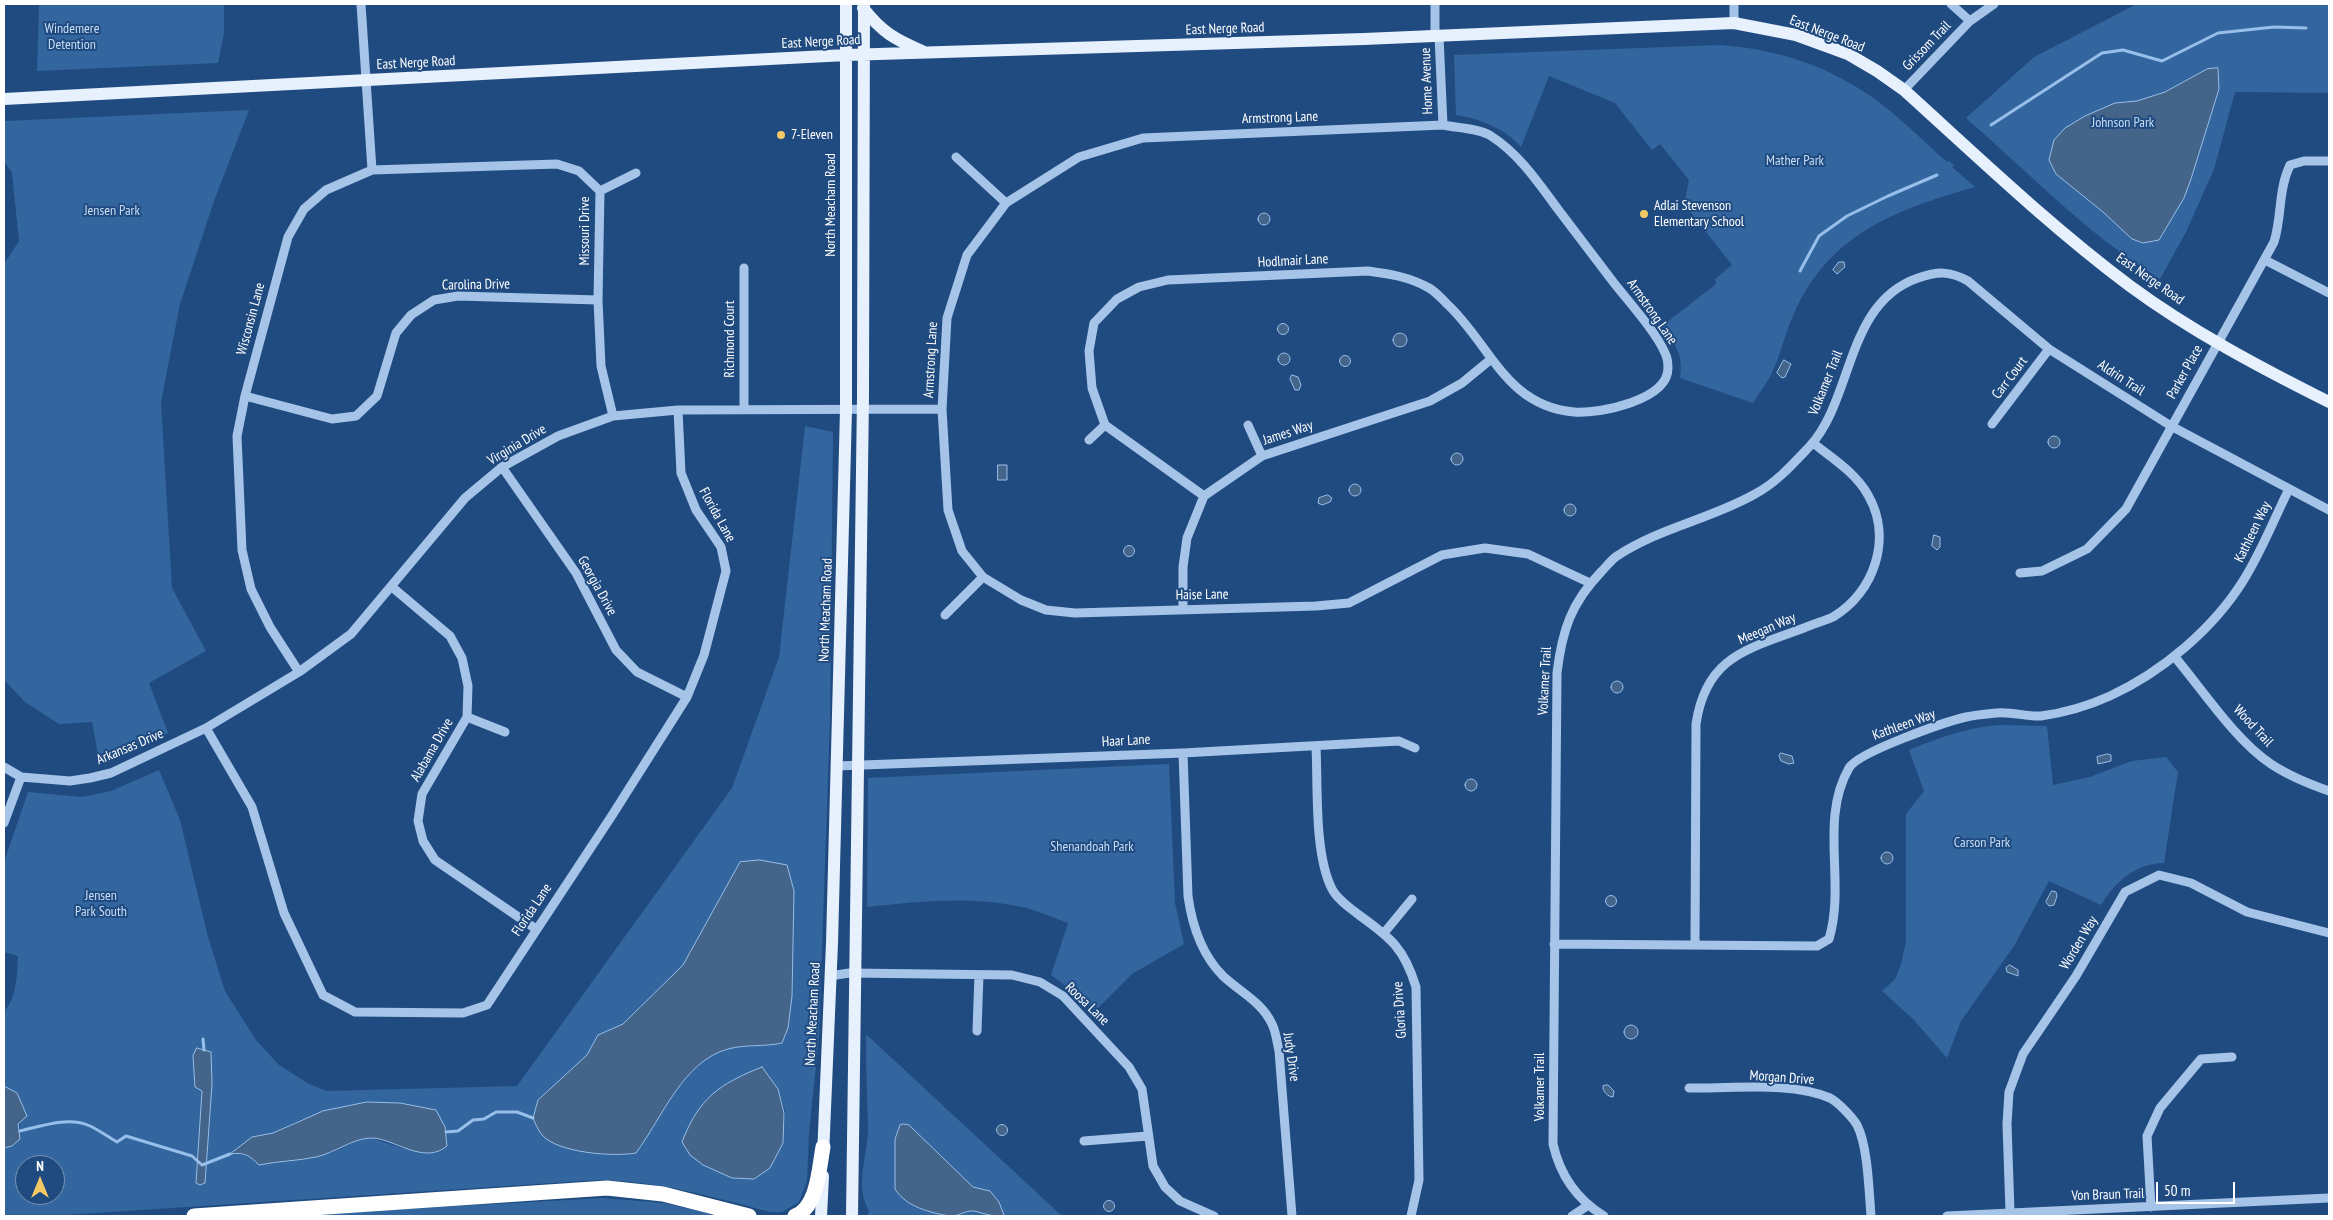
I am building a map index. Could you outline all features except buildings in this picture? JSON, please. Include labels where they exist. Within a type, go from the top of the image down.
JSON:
[{"type":"highway","points":[[795,1216],[808,1206],[815,1188],[823,1147]]},
{"type":"highway","points":[[194,1216],[607,1188],[663,1194],[748,1216]]},
{"type":"main road","name":"North Meacham Road","points":[[821,1216],[830,976],[846,410],[846,4]]},
{"type":"main road","points":[[864,6],[878,26],[890,37],[926,53]]},
{"type":"main road","points":[[852,1216],[862,409],[864,6]]},
{"type":"main road","name":"East Nerge Road","points":[[4,99],[846,55],[1437,36],[1734,23],[1796,35],[1848,54],[1878,71],[1904,90],[2062,234],[2147,298],[2218,342],[2329,402]]},
{"type":"street","points":[[360,4],[372,170]]},
{"type":"street","name":"Home Avenue","points":[[1435,4],[1443,125]]},
{"type":"street","points":[[1734,4],[1734,23]]},
{"type":"street","points":[[1951,4],[1970,21]]},
{"type":"street","name":"Grissom Trail","points":[[1904,90],[1970,21],[1994,4]]},
{"type":"street","name":"Armstrong Lane","points":[[942,409],[947,318],[967,255],[1006,203],[1079,157],[1144,138],[1443,125],[1489,134],[1510,150],[1543,189],[1645,324],[1666,353],[1667,374]]},
{"type":"street","points":[[956,157],[1006,203]]},
{"type":"street","name":"Parker Place","points":[[2020,573],[2042,571],[2087,549],[2126,509],[2265,260],[2280,224],[2282,181],[2290,166],[2304,161],[2329,161]]},
{"type":"street","name":"Missouri Drive","points":[[372,170],[557,164],[579,171],[600,191],[598,300],[601,366],[613,416]]},
{"type":"street","name":"Wisconsin Lane","points":[[299,672],[270,627],[252,589],[242,550],[237,436],[244,396],[288,237],[304,209],[326,190],[372,170]]},
{"type":"street","points":[[600,191],[636,172]]},
{"type":"street","points":[[2265,260],[2329,293]]},
{"type":"street","name":"Richmond Court","points":[[744,268],[744,409]]},
{"type":"street","name":"Hodlmair Lane","points":[[1105,425],[1092,388],[1089,352],[1094,322],[1117,299],[1139,287],[1168,280],[1368,271],[1400,276],[1431,289],[1457,313],[1490,360],[1519,391],[1551,407],[1573,412],[1596,412],[1622,405],[1657,390],[1667,374]]},
{"type":"street","name":"Aldrin Trail","points":[[1935,272],[1953,273],[1968,281],[2049,349],[2171,426],[2329,510]]},
{"type":"street","name":"Volkamer Trail","points":[[1587,1206],[1567,1181],[1557,1162],[1553,1144],[1557,673],[1562,639],[1570,614],[1590,584],[1616,556],[1648,539],[1715,514],[1756,494],[1787,471],[1813,443],[1830,413],[1866,324],[1886,298],[1911,280],[1935,272]]},
{"type":"street","name":"Carolina Drive","points":[[244,396],[332,419],[356,416],[377,396],[396,333],[411,315],[434,300],[458,296],[598,300]]},
{"type":"street","name":"Carr Court","points":[[1992,424],[2049,349]]},
{"type":"street","name":"James Way","points":[[1204,496],[1262,456],[1430,401],[1462,383],[1490,360]]},
{"type":"street","name":"Virginia Drive","points":[[206,728],[299,672],[351,634],[465,498],[502,467],[558,436],[613,416],[678,410],[942,409]]},
{"type":"street","name":"Haise Lane","points":[[942,409],[948,510],[962,551],[983,577],[1021,600],[1046,610],[1075,613],[1183,608],[1316,606],[1349,603],[1442,555],[1485,548],[1528,554],[1590,584]]},
{"type":"street","name":"Florida Lane","points":[[206,728],[252,807],[284,913],[323,995],[354,1012],[463,1013],[487,1005],[611,818],[687,697],[704,655],[726,571],[721,546],[696,510],[681,473],[678,410]]},
{"type":"street","points":[[1248,424],[1262,456]]},
{"type":"street","points":[[1089,440],[1105,425],[1204,496],[1187,538],[1183,567],[1183,608]]},
{"type":"street","name":"Meegan Way","points":[[1695,945],[1696,724],[1699,701],[1710,679],[1727,662],[1741,653],[1832,617],[1858,598],[1872,574],[1879,548],[1878,522],[1868,495],[1851,474],[1813,443]]},
{"type":"street","name":"Georgia Drive","points":[[502,467],[576,573],[616,650],[637,672],[687,697]]},
{"type":"street","name":"Kathleen Way","points":[[1554,944],[1816,946],[1829,938],[1834,921],[1834,817],[1838,788],[1850,765],[1872,750],[1965,717],[1998,713],[2040,716],[2076,708],[2109,697],[2142,679],[2174,656],[2210,623],[2243,581],[2289,489]]},
{"type":"street","points":[[945,615],[983,577]]},
{"type":"street","name":"Alabama Drive","points":[[392,587],[450,636],[462,658],[468,686],[467,717],[422,794],[418,821],[423,841],[435,860],[536,929]]},
{"type":"street","name":"Wood Trail","points":[[2174,656],[2244,740],[2270,764],[2295,778],[2329,791]]},
{"type":"street","points":[[467,717],[505,732]]},
{"type":"street","name":"Arkansas Drive","points":[[4,767],[21,777],[70,781],[111,774],[206,728]]},
{"type":"street","name":"Haar Lane","points":[[836,766],[1183,753],[1398,740],[1415,748]]},
{"type":"street","name":"Gloria Drive","points":[[1316,746],[1321,858],[1332,890],[1348,906],[1384,933],[1401,950],[1410,967],[1416,987],[1419,1180],[1411,1216]]},
{"type":"street","name":"Judy Drive","points":[[1183,753],[1188,896],[1191,917],[1198,941],[1222,975],[1260,1006],[1272,1025],[1280,1050],[1292,1216]]},
{"type":"street","points":[[4,822],[21,777]]},
{"type":"street","name":"Worden Way","points":[[2010,1212],[2007,1124],[2009,1092],[2014,1077],[2023,1054],[2076,976],[2125,892],[2159,876],[2191,883],[2247,912],[2329,934]]},
{"type":"street","points":[[1384,933],[1412,899]]},
{"type":"street","name":"Roosa Lane","points":[[830,976],[856,974],[1012,975],[1040,982],[1063,996],[1129,1067],[1138,1081],[1142,1089],[1147,1113],[1148,1136],[1153,1166],[1165,1187],[1180,1202],[1214,1216]]},
{"type":"street","points":[[976,1032],[979,975]]},
{"type":"street","points":[[2150,1207],[2147,1136],[2160,1108],[2201,1059],[2232,1057]]},
{"type":"street","name":"Morgan Drive","points":[[1690,1088],[1808,1091],[1833,1099],[1857,1125],[1865,1155],[1871,1216]]},
{"type":"street","points":[[1084,1141],[1148,1136]]},
{"type":"street","name":"Von Braun Trail","points":[[1947,1216],[2329,1198]]},
{"type":"street","points":[[1572,1216],[1587,1206],[1604,1216]]},
{"type":"green space","name":"Windemere Detention","points":[[39,4],[224,4],[224,33],[218,63],[37,71]]},
{"type":"green space","name":"Johnson Park","points":[[2329,4],[2329,93],[2235,92],[2214,169],[2186,232],[2160,279],[2108,243],[2060,203],[1966,118],[2034,57],[2135,5]]},
{"type":"green space","name":"Mather Park","points":[[1720,45],[1761,50],[1781,55],[1818,68],[1855,86],[1892,112],[1947,162],[1949,161],[1954,165],[1952,167],[1975,187],[1918,205],[1891,216],[1867,229],[1845,245],[1825,264],[1808,288],[1793,316],[1773,370],[1753,403],[1680,378],[1681,363],[1677,350],[1662,326],[1716,284],[1715,279],[1732,265],[1684,204],[1689,180],[1660,144],[1652,150],[1615,103],[1549,76],[1521,147],[1514,140],[1491,125],[1456,115],[1454,55]]},
{"type":"green space","name":"Jensen Park","points":[[249,110],[214,201],[180,304],[161,402],[172,588],[206,651],[149,683],[168,733],[100,765],[92,722],[59,724],[25,702],[4,680],[4,264],[19,241],[12,173],[4,161],[4,125],[5,121]]},
{"type":"green space","name":"Jensen Park South","points":[[805,426],[833,432],[830,718],[819,1037],[809,1133],[807,1181],[799,1202],[782,1212],[770,1212],[642,1183],[598,1180],[50,1216],[4,1216],[4,1148],[12,1146],[20,1131],[17,1093],[4,1086],[4,1011],[12,1000],[14,993],[18,956],[4,952],[4,862],[28,792],[82,797],[111,791],[159,770],[180,820],[208,937],[225,991],[256,1040],[279,1065],[309,1084],[327,1091],[517,1086],[732,788],[779,657]],"holes":[[[760,860],[771,862],[794,891],[792,996],[782,1043],[728,1049],[712,1055],[698,1065],[675,1092],[635,1153],[606,1155],[560,1145],[538,1100],[587,1055],[598,1035],[623,1024],[683,965],[740,862]],[[193,1056],[212,1084],[205,1182],[200,1185],[196,1183],[202,1091],[195,1086]],[[778,1089],[785,1111],[783,1143],[770,1168],[754,1179],[732,1178]],[[303,1119],[441,1152],[428,1153],[401,1148],[372,1138],[358,1140],[331,1153],[259,1165],[246,1156],[232,1154],[252,1137],[273,1133]]]},
{"type":"green space","name":"Carson Park","points":[[2000,725],[2047,726],[2053,785],[2090,777],[2132,761],[2166,757],[2178,772],[2164,863],[2144,867],[2127,875],[2113,888],[2101,905],[2049,881],[2014,946],[1961,1021],[1947,1058],[1913,1019],[1882,991],[1895,979],[1906,942],[1906,814],[1924,791],[1909,750],[1942,737]]},
{"type":"green space","name":"Shenandoah Park","points":[[1169,764],[1175,903],[1184,944],[1132,974],[1095,1011],[1081,997],[1051,975],[1068,923],[1023,907],[979,901],[904,903],[867,907],[868,778]]},
{"type":"green space","points":[[866,1035],[1062,1216],[867,1216],[869,1211],[865,1201],[862,1181],[868,1128]]},
{"type":"green space","points":[[603,1198],[664,1203],[719,1216],[275,1216]]},
{"type":"shaded area","points":[[2218,68],[2219,89],[2191,179],[2184,198],[2159,240],[2143,243],[2132,239],[2103,212],[2056,174],[2049,160],[2054,140],[2065,128],[2085,116],[2115,103],[2137,101],[2165,92],[2207,69]]},
{"type":"shaded area","points":[[1264,213],[1270,219],[1264,225],[1258,219]]},
{"type":"shaded area","points":[[1839,262],[1844,262],[1845,267],[1837,274],[1833,270]]},
{"type":"shaded area","points":[[1283,323],[1289,329],[1283,335],[1277,329]]},
{"type":"shaded area","points":[[1397,333],[1403,333],[1407,340],[1403,347],[1397,347],[1393,343],[1393,337]]},
{"type":"shaded area","points":[[1286,353],[1289,354],[1289,364],[1282,365],[1279,364],[1278,357],[1279,354]]},
{"type":"shaded area","points":[[1345,355],[1351,361],[1345,367],[1339,361]]},
{"type":"shaded area","points":[[1784,360],[1791,364],[1785,377],[1782,378],[1777,373]]},
{"type":"shaded area","points":[[1292,375],[1298,377],[1301,385],[1299,390],[1295,390],[1290,379]]},
{"type":"shaded area","points":[[2054,436],[2060,442],[2054,448],[2048,442]]},
{"type":"shaded area","points":[[1457,453],[1463,459],[1457,465],[1451,459]]},
{"type":"shaded area","points":[[998,465],[1007,465],[1007,480],[998,480]]},
{"type":"shaded area","points":[[1357,484],[1360,485],[1360,495],[1353,496],[1350,495],[1349,488],[1350,485]]},
{"type":"shaded area","points":[[1328,495],[1332,498],[1330,502],[1322,505],[1318,503],[1319,498]]},
{"type":"shaded area","points":[[1568,504],[1572,504],[1576,510],[1572,516],[1568,516],[1564,512],[1564,508]]},
{"type":"shaded area","points":[[1934,535],[1940,537],[1940,547],[1937,550],[1932,546]]},
{"type":"shaded area","points":[[1129,545],[1135,551],[1129,557],[1123,551]]},
{"type":"shaded area","points":[[1615,681],[1619,681],[1623,687],[1619,693],[1615,693],[1611,689],[1611,685]]},
{"type":"shaded area","points":[[1781,753],[1792,756],[1794,763],[1789,764],[1781,761],[1779,756]]},
{"type":"shaded area","points":[[2111,755],[2111,761],[2098,764],[2097,757]]},
{"type":"shaded area","points":[[1471,779],[1477,785],[1471,791],[1465,785]]},
{"type":"shaded area","points":[[1887,852],[1893,858],[1887,864],[1881,858]]},
{"type":"shaded area","points":[[760,860],[787,865],[794,891],[792,996],[788,1028],[782,1043],[728,1049],[712,1055],[698,1065],[675,1092],[636,1153],[600,1154],[573,1150],[560,1146],[542,1135],[533,1118],[538,1100],[587,1055],[598,1035],[623,1024],[683,965],[740,862]]},
{"type":"shaded area","points":[[2052,891],[2056,892],[2057,896],[2054,905],[2049,906],[2046,902]]},
{"type":"shaded area","points":[[1611,895],[1617,901],[1611,907],[1605,901]]},
{"type":"shaded area","points":[[2010,965],[2018,970],[2018,976],[2007,972],[2006,968]]},
{"type":"shaded area","points":[[1628,1025],[1634,1025],[1638,1032],[1634,1039],[1628,1039],[1624,1035],[1624,1029]]},
{"type":"shaded area","points":[[197,1048],[211,1052],[212,1084],[205,1183],[200,1185],[196,1183],[202,1091],[195,1087],[193,1056]]},
{"type":"shaded area","points":[[762,1067],[778,1089],[784,1113],[783,1143],[770,1168],[754,1179],[732,1178],[703,1165],[690,1155],[682,1142],[696,1114],[712,1094],[734,1080]]},
{"type":"shaded area","points":[[1608,1085],[1614,1091],[1613,1097],[1607,1095],[1603,1090],[1603,1086]]},
{"type":"shaded area","points":[[4,1086],[17,1093],[27,1116],[18,1124],[20,1139],[12,1146],[4,1148]]},
{"type":"shaded area","points":[[367,1102],[400,1103],[436,1110],[445,1127],[447,1146],[438,1151],[418,1152],[379,1139],[370,1138],[356,1141],[316,1157],[259,1165],[246,1155],[239,1153],[230,1154],[252,1137],[273,1133],[323,1111]]},
{"type":"shaded area","points":[[1002,1124],[1008,1130],[1002,1136],[996,1130]]},
{"type":"shaded area","points":[[900,1125],[909,1125],[973,1187],[990,1191],[999,1202],[1004,1215],[993,1216],[971,1211],[953,1216],[943,1215],[912,1205],[900,1195],[895,1189],[895,1139]]},
{"type":"shaded area","points":[[1109,1200],[1115,1206],[1109,1212],[1103,1206]]},
{"type":"waterway","points":[[1991,125],[2102,53],[2123,50],[2162,61],[2218,33],[2274,27],[2306,28]]},
{"type":"waterway","points":[[1800,271],[1819,236],[1847,216],[1937,175]]},
{"type":"waterway","points":[[203,1039],[204,1050]]},
{"type":"waterway","points":[[446,1132],[458,1131],[473,1120],[484,1119],[496,1112],[517,1112],[533,1118]]},
{"type":"waterway","points":[[20,1131],[55,1123],[73,1122],[82,1123],[97,1129],[117,1142],[126,1136],[192,1156],[202,1165],[230,1154]]},
{"type":"place","name":"7-Eleven","points":[[781,135]]},
{"type":"place","name":"Adlai Stevenson Elementary School","points":[[1644,214]]}]
